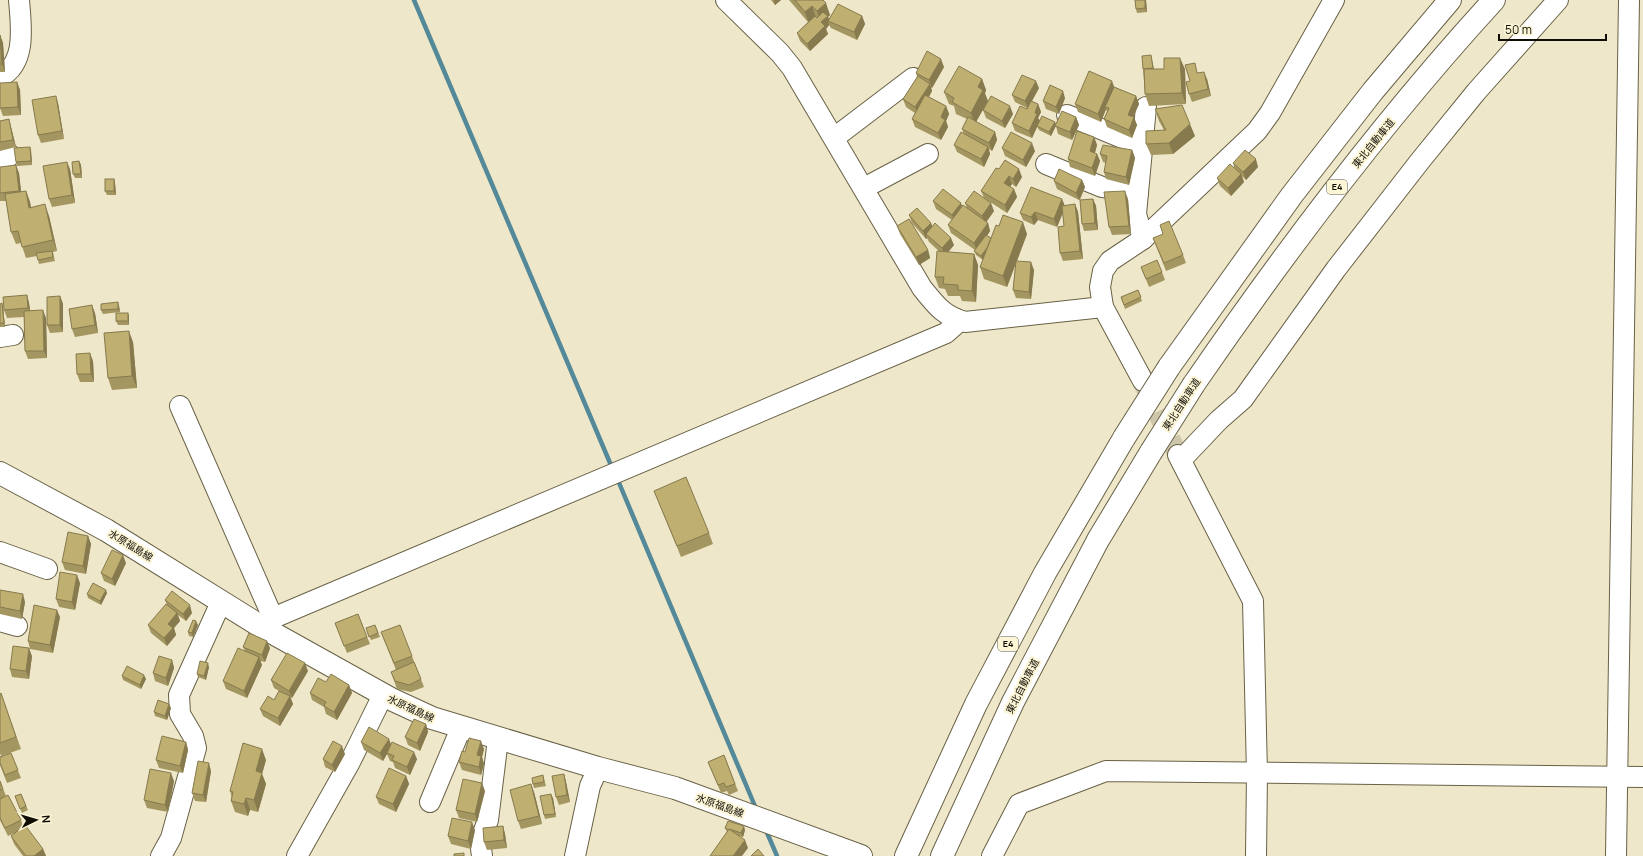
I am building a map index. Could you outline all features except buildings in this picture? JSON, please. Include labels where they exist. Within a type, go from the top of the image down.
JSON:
[{"type":"main road","name":"E4","points":[[906,856],[976,704],[1045,573],[1124,438],[1169,367],[1292,195],[1373,91],[1450,0]]},
{"type":"main road","name":"東北自動車道","points":[[942,856],[1013,702],[1098,540],[1194,384],[1249,304],[1315,214],[1397,112],[1494,0]]},
{"type":"main road","name":"水原福島線","points":[[0,473],[106,530],[221,602],[268,622],[384,695],[432,718],[461,728],[598,768],[675,788],[860,856]]},
{"type":"street","points":[[0,77],[7,73],[15,64],[20,47],[21,29],[19,0]]},
{"type":"street","points":[[726,0],[780,53],[792,68],[922,288],[940,310],[965,322],[1103,308]]},
{"type":"street","points":[[1143,381],[1103,308],[1100,287],[1103,271],[1110,261],[1142,239],[1257,131],[1270,113],[1334,0]]},
{"type":"street","points":[[1256,856],[1257,774],[1253,601],[1179,458],[1219,420],[1244,399],[1336,269],[1420,161],[1476,92],[1558,0]]},
{"type":"street","points":[[1616,856],[1629,0]]},
{"type":"street","points":[[834,138],[913,78]]},
{"type":"street","points":[[1142,239],[1136,214],[1146,107]]},
{"type":"street","points":[[1067,115],[1142,146]]},
{"type":"street","points":[[864,188],[928,154]]},
{"type":"street","points":[[1046,164],[1102,187],[1138,194]]},
{"type":"street","points":[[180,406],[268,622],[946,333],[955,325],[956,319]]},
{"type":"street","points":[[0,552],[47,569]]},
{"type":"street","points":[[161,856],[172,838],[196,748],[193,736],[180,714],[179,695],[221,602]]},
{"type":"street","points":[[297,856],[350,762],[384,695]]},
{"type":"street","points":[[430,802],[461,728]]},
{"type":"street","points":[[482,856],[480,841],[488,820],[498,739]]},
{"type":"street","points":[[575,856],[590,786],[598,768]]},
{"type":"street","points":[[992,856],[1020,804],[1106,772],[1643,777]]},
{"type":"waterway","points":[[414,0],[613,470]]},
{"type":"waterway","points":[[617,478],[757,811]]},
{"type":"waterway","points":[[765,828],[777,856]]},
{"type":"tunnel","points":[[1144,385],[1178,455]]}]
